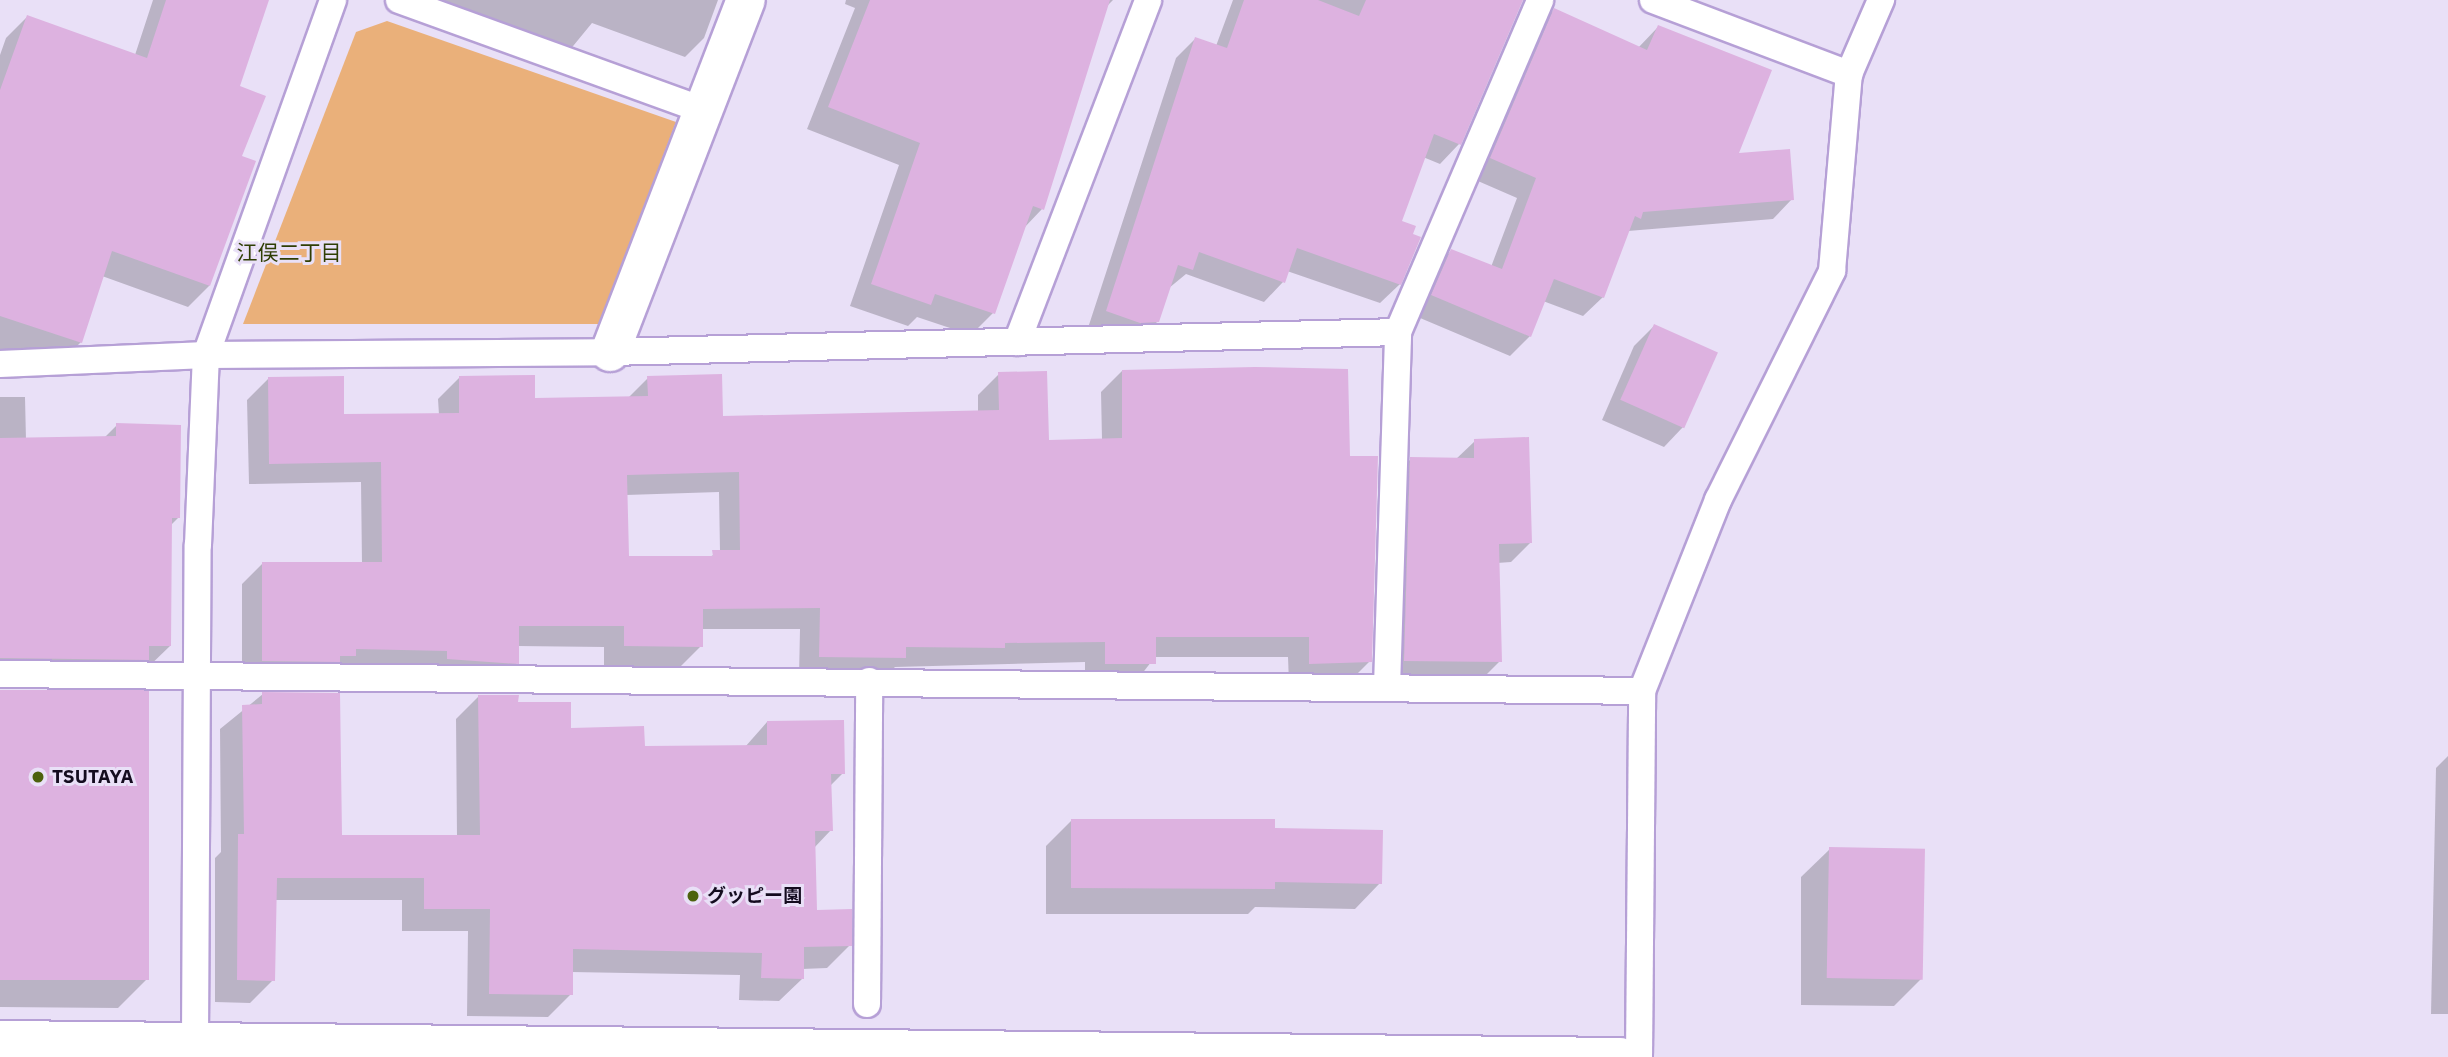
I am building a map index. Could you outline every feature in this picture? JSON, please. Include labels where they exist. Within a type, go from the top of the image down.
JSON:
[{"type":"street","points":[[610,352],[746,0]]},
{"type":"street","points":[[0,1040],[220,1046],[1620,1057]]},
{"type":"lane","points":[[220,1046],[198,674],[206,355],[333,0]]},
{"type":"lane","points":[[399,0],[703,110]]},
{"type":"lane","points":[[1017,342],[1148,0]]},
{"type":"lane","points":[[1387,687],[1392,422],[1398,332],[1540,0]]},
{"type":"lane","points":[[1653,0],[1849,74]]},
{"type":"lane","points":[[1639,1057],[1642,691],[1718,500],[1832,271],[1849,74],[1881,0]]},
{"type":"lane","points":[[0,364],[206,355],[610,352],[1398,332]]},
{"type":"lane","points":[[0,674],[1642,691]]},
{"type":"lane","points":[[867,1004],[869,681]]},
{"type":"shaded area","points":[[387,21],[676,122],[599,324],[243,324],[356,32]]},
{"type":"building","points":[[166,0],[269,0],[240,86],[266,96],[242,156],[256,161],[210,286],[112,251],[82,343],[0,316],[0,90],[27,15],[147,58]]},
{"type":"building","points":[[870,0],[1110,0],[1044,210],[1033,206],[995,314],[935,294],[931,305],[871,284],[920,143],[828,107]]},
{"type":"building","points":[[1244,0],[1318,0],[1359,16],[1366,0],[1523,0],[1461,145],[1434,134],[1402,221],[1416,226],[1413,234],[1421,237],[1401,285],[1297,248],[1285,283],[1199,252],[1193,270],[1178,265],[1159,322],[1140,323],[1106,311],[1195,37],[1227,48]]},
{"type":"building","points":[[1554,8],[1647,50],[1658,25],[1772,70],[1739,153],[1790,149],[1794,200],[1643,212],[1641,219],[1635,216],[1604,298],[1554,279],[1531,337],[1431,295],[1451,249],[1502,269],[1536,178],[1490,158]]},
{"type":"building","points":[[1654,324],[1718,352],[1684,428],[1620,400]]},
{"type":"building","points":[[1255,367],[1348,369],[1350,456],[1378,456],[1372,662],[1309,664],[1309,637],[1156,637],[1156,664],[1105,664],[1105,642],[1005,643],[1005,648],[906,647],[906,658],[819,657],[820,608],[703,609],[703,647],[624,646],[624,626],[519,626],[519,664],[447,659],[447,651],[356,649],[356,656],[340,656],[340,662],[262,661],[262,562],[382,562],[381,462],[269,464],[268,377],[344,376],[344,414],[459,413],[459,376],[535,375],[535,398],[648,396],[647,376],[722,374],[723,416],[999,410],[998,372],[1047,371],[1049,440],[1122,438],[1122,370]],"holes":[[[739,472],[740,550],[712,550],[713,556],[629,556],[627,475]]]},
{"type":"building","points":[[116,423],[181,425],[180,518],[172,518],[171,646],[149,646],[149,660],[0,658],[0,438],[116,436]]},
{"type":"building","points":[[1529,437],[1532,543],[1499,544],[1502,662],[1404,661],[1410,457],[1474,458],[1474,439]]},
{"type":"building","points":[[0,690],[149,690],[149,980],[0,980]]},
{"type":"building","points":[[262,692],[340,693],[342,835],[480,835],[478,695],[519,695],[518,702],[571,702],[571,728],[644,726],[645,746],[767,745],[767,721],[844,720],[845,774],[831,774],[833,831],[815,831],[817,910],[852,909],[852,946],[804,947],[804,979],[761,978],[762,953],[573,949],[573,995],[489,994],[490,909],[424,909],[424,878],[277,878],[275,981],[237,980],[238,834],[244,834],[242,705],[262,704]]},
{"type":"building","points":[[1071,819],[1275,819],[1275,828],[1383,830],[1382,884],[1275,882],[1275,889],[1071,888]]},
{"type":"building","points":[[1829,847],[1925,849],[1923,980],[1827,978]]},
{"type":"place","name":"TSUTAYA","points":[[38,777]]},
{"type":"place","name":"グッピー園","points":[[693,896]]},
{"type":"district","name":"江俣二丁目","points":[[289,252]]}]
